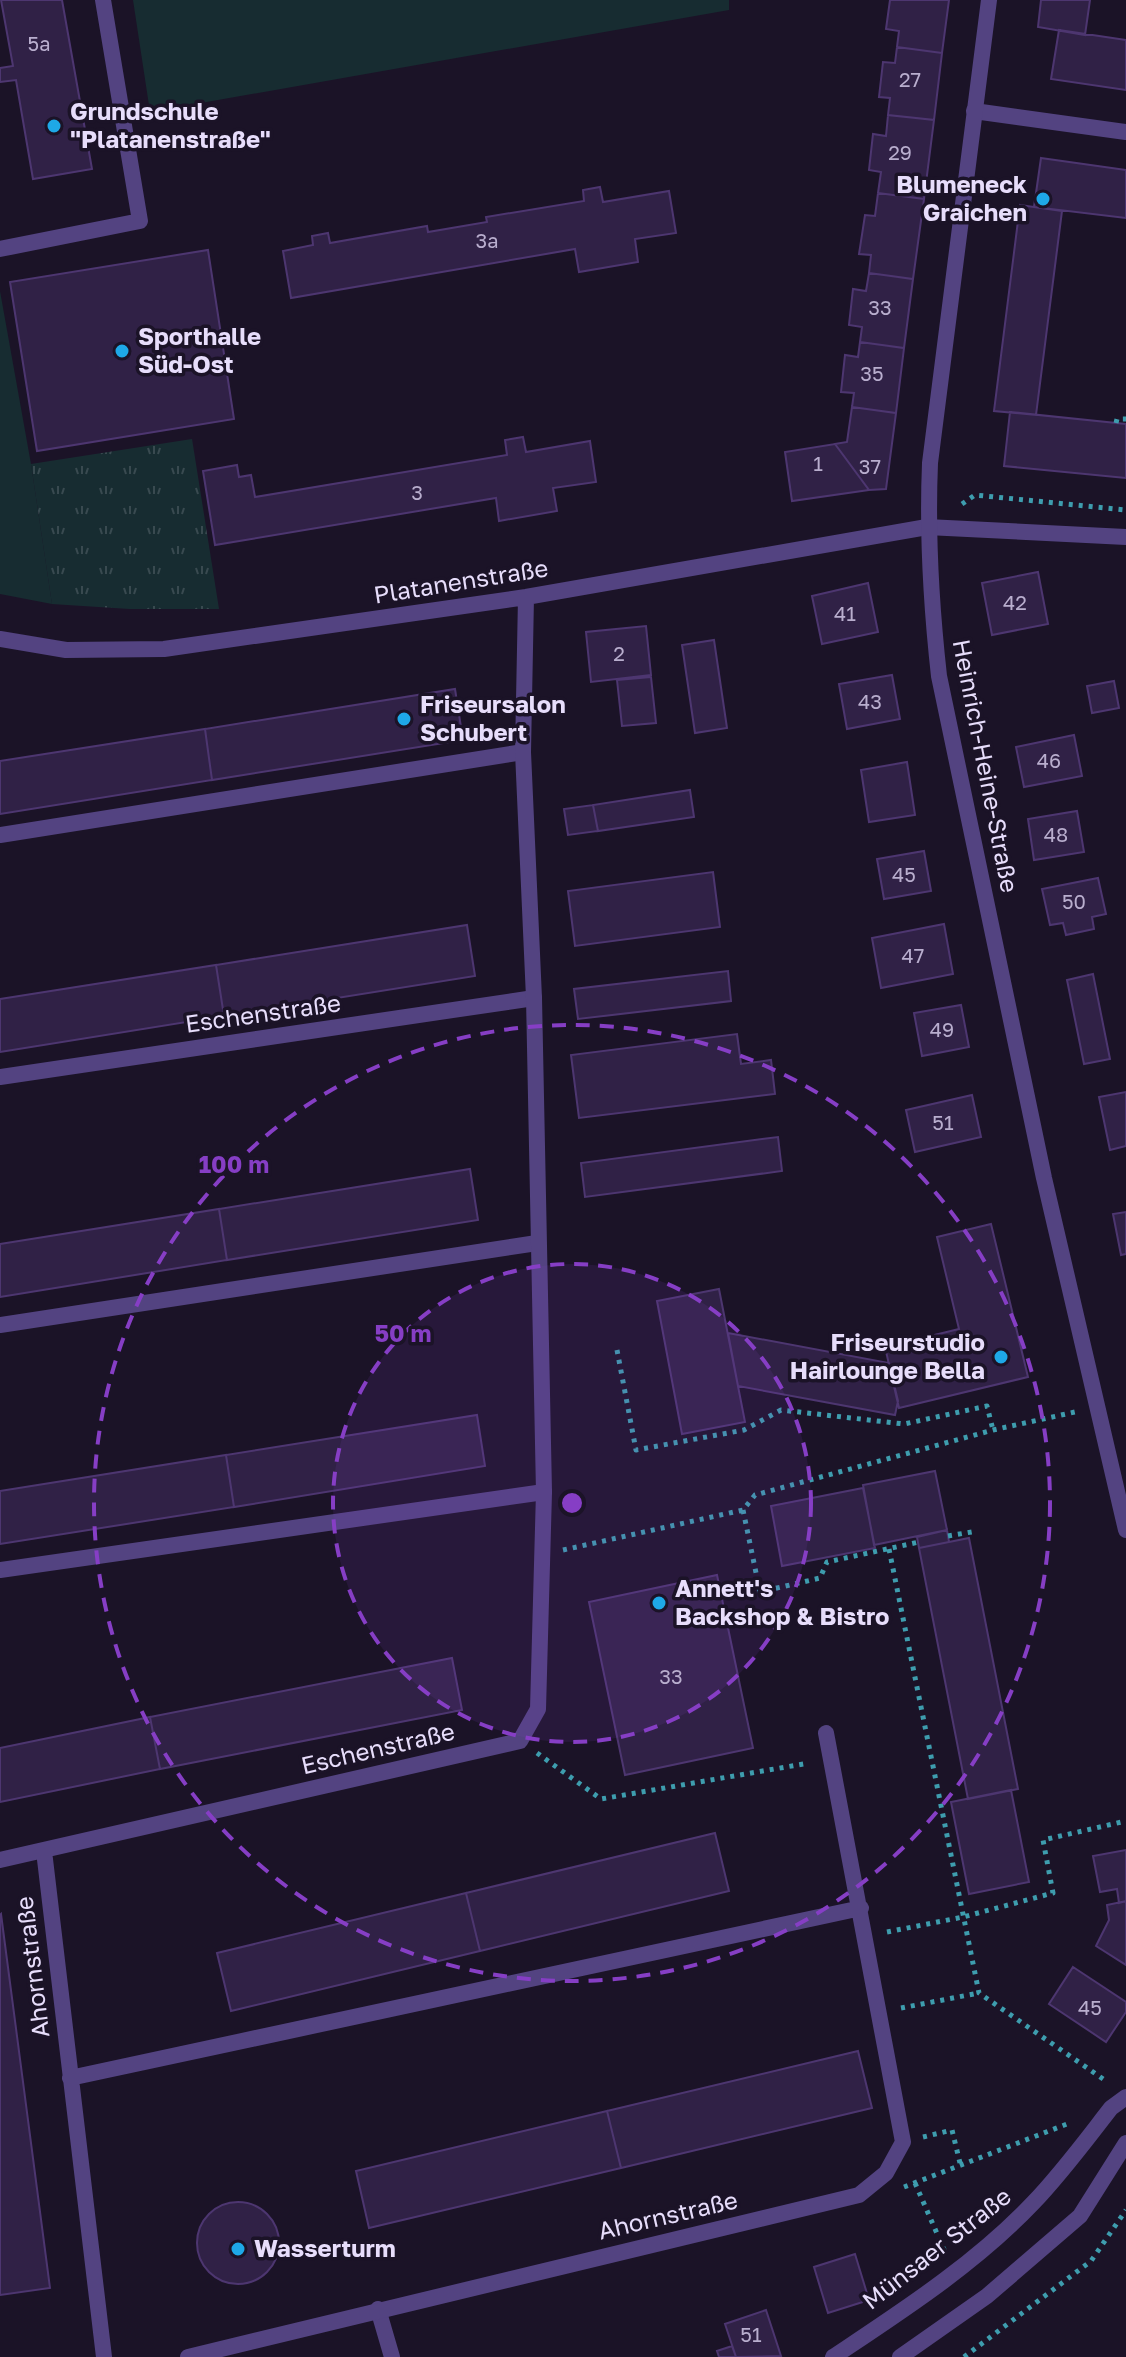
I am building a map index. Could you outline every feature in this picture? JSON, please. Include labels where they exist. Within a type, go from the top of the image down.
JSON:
[{"type":"street","points":[[0,249],[140,221],[103,0]]},
{"type":"street","name":"Heinrich-Heine-Straße","points":[[989,0],[930,463],[927,527],[930,596],[939,676],[1044,1178],[1100,1407],[1126,1530]]},
{"type":"street","points":[[974,111],[1126,132]]},
{"type":"street","name":"Platanenstraße","points":[[0,639],[66,650],[164,649],[526,597],[927,527],[1126,537]]},
{"type":"street","points":[[520,1741],[538,1709],[544,1492],[534,998],[523,752],[526,597]]},
{"type":"street","points":[[0,835],[523,752]]},
{"type":"street","name":"Eschenstraße","points":[[0,1077],[534,998]]},
{"type":"street","points":[[0,1325],[537,1243]]},
{"type":"street","points":[[0,1570],[544,1492]]},
{"type":"street","points":[[826,1733],[903,2142]]},
{"type":"street","name":"Eschenstraße","points":[[0,1860],[520,1741]]},
{"type":"street","name":"Ahornstraße","points":[[44,1851],[104,2357]]},
{"type":"street","points":[[70,2078],[861,1908]]},
{"type":"street","name":"Münsaer Straße","points":[[833,2357],[895,2316],[992,2242],[1033,2204],[1111,2108],[1126,2097]]},
{"type":"street","name":"Ahornstraße","points":[[188,2357],[211,2354],[378,2309],[859,2195],[886,2173],[903,2142]]},
{"type":"street","points":[[900,2357],[987,2296],[1080,2216],[1126,2143]]},
{"type":"street","points":[[378,2309],[392,2357]]},
{"type":"path","points":[[1116,423],[1117,419],[1126,419]]},
{"type":"path","points":[[617,1350],[636,1450],[744,1430],[781,1410],[904,1424],[987,1406],[993,1430]]},
{"type":"path","points":[[542,1555],[743,1510],[755,1495],[993,1430],[1100,1407]]},
{"type":"path","points":[[743,1510],[760,1592],[820,1578],[827,1562],[919,1542]]},
{"type":"path","points":[[948,1536],[977,1531]]},
{"type":"path","points":[[889,1549],[979,1993],[1107,2082]]},
{"type":"path","points":[[520,1741],[601,1799],[831,1759]]},
{"type":"path","points":[[866,1937],[963,1917],[1053,1893],[1043,1840],[1126,1821]]},
{"type":"path","points":[[880,2012],[979,1993]]},
{"type":"path","points":[[901,2188],[1111,2108]]},
{"type":"path","points":[[903,2142],[952,2130],[960,2163]]},
{"type":"path","points":[[915,2183],[954,2272]]},
{"type":"path","points":[[964,2357],[1091,2261],[1126,2210]]},
{"type":"green space","points":[[133,0],[729,0],[729,10],[150,112]]},
{"type":"green space","points":[[0,291],[31,464],[52,604],[0,594]]},
{"type":"green space","points":[[192,439],[219,609],[130,609],[52,604],[31,464]]},
{"type":"building","name":"Grundschule \"Platanenstraße\"","points":[[1,0],[62,0],[92,169],[33,179],[16,80],[0,82],[0,68],[13,66]]},
{"type":"building","points":[[890,0],[949,0],[942,53],[897,47],[899,31],[886,29]]},
{"type":"building","points":[[1041,0],[1090,0],[1085,35],[1038,27]]},
{"type":"building","points":[[1059,30],[1126,40],[1126,90],[1051,79]]},
{"type":"building","points":[[897,47],[942,53],[934,120],[888,115],[890,98],[879,97],[883,62],[895,63]]},
{"type":"building","points":[[888,115],[934,120],[924,199],[878,193],[881,172],[869,170],[873,134],[886,136]]},
{"type":"building","points":[[1041,158],[1126,170],[1126,218],[1034,207]]},
{"type":"building","points":[[600,187],[603,202],[669,191],[676,233],[635,239],[638,262],[579,272],[575,249],[291,298],[283,251],[313,245],[312,236],[328,233],[330,243],[427,226],[428,232],[487,222],[486,217],[584,201],[583,190]]},
{"type":"building","points":[[878,193],[924,199],[913,279],[869,273],[871,255],[859,254],[865,215],[875,216]]},
{"type":"building","points":[[1020,205],[1062,211],[1036,415],[994,411]]},
{"type":"building","name":"Sporthalle Süd-Ost","points":[[208,250],[234,419],[37,451],[10,282]]},
{"type":"building","points":[[869,273],[913,279],[904,348],[860,342],[862,327],[849,325],[853,289],[866,291]]},
{"type":"building","points":[[860,342],[904,348],[896,413],[852,407],[854,393],[841,392],[845,355],[858,357]]},
{"type":"building","points":[[852,407],[896,413],[886,489],[869,490],[835,444],[847,442]]},
{"type":"building","points":[[1010,412],[1126,424],[1126,478],[1004,466]]},
{"type":"building","points":[[523,437],[526,452],[590,441],[596,482],[553,488],[557,511],[499,521],[496,498],[215,545],[203,471],[237,465],[239,477],[251,475],[255,497],[507,455],[505,440]]},
{"type":"building","points":[[835,444],[869,490],[792,501],[785,452]]},
{"type":"building","points":[[1038,572],[1048,624],[992,635],[982,583]]},
{"type":"building","points":[[868,583],[878,632],[822,644],[812,596]]},
{"type":"building","points":[[646,626],[651,675],[591,682],[586,632]]},
{"type":"building","points":[[714,640],[727,728],[695,733],[682,645]]},
{"type":"building","points":[[892,675],[900,719],[847,729],[839,684]]},
{"type":"building","points":[[651,677],[656,723],[622,726],[617,680]]},
{"type":"building","points":[[1114,681],[1119,708],[1092,713],[1087,686]]},
{"type":"building","points":[[455,689],[463,740],[212,780],[205,729]]},
{"type":"building","points":[[205,729],[212,780],[0,814],[0,761]]},
{"type":"building","points":[[1074,735],[1082,776],[1024,787],[1016,747]]},
{"type":"building","points":[[907,762],[915,815],[869,822],[861,770]]},
{"type":"building","points":[[690,790],[694,817],[598,831],[593,805]]},
{"type":"building","points":[[593,805],[598,831],[568,835],[564,809]]},
{"type":"building","points":[[1077,811],[1084,852],[1034,860],[1028,819]]},
{"type":"building","points":[[924,851],[931,891],[884,899],[877,859]]},
{"type":"building","points":[[713,872],[720,927],[575,946],[568,891]]},
{"type":"building","points":[[1098,878],[1106,914],[1092,917],[1094,929],[1066,935],[1063,923],[1050,925],[1042,889]]},
{"type":"building","points":[[944,924],[953,974],[881,988],[872,938]]},
{"type":"building","points":[[467,925],[475,976],[224,1016],[216,965]]},
{"type":"building","points":[[216,965],[224,1016],[0,1052],[0,999]]},
{"type":"building","points":[[728,971],[731,1001],[578,1019],[574,989]]},
{"type":"building","points":[[1093,974],[1110,1059],[1084,1064],[1067,980]]},
{"type":"building","points":[[961,1005],[969,1047],[922,1056],[914,1013]]},
{"type":"building","points":[[737,1034],[741,1064],[771,1060],[775,1094],[579,1118],[571,1055]]},
{"type":"building","points":[[1126,1092],[1126,1146],[1110,1150],[1099,1097]]},
{"type":"building","points":[[972,1095],[981,1137],[915,1152],[906,1110]]},
{"type":"building","points":[[778,1137],[782,1171],[585,1197],[581,1163]]},
{"type":"building","points":[[470,1169],[478,1220],[227,1260],[219,1209]]},
{"type":"building","points":[[219,1209],[227,1260],[0,1297],[0,1244]]},
{"type":"building","points":[[1126,1212],[1126,1254],[1121,1255],[1113,1214]]},
{"type":"building","points":[[991,1224],[1028,1377],[899,1408],[885,1347],[959,1329],[937,1237]]},
{"type":"building","points":[[719,1289],[745,1422],[682,1434],[657,1301]]},
{"type":"building","points":[[728,1333],[889,1363],[898,1401],[895,1415],[738,1386]]},
{"type":"building","points":[[477,1415],[485,1466],[234,1507],[226,1455]]},
{"type":"building","points":[[226,1455],[234,1507],[0,1544],[0,1491]]},
{"type":"building","points":[[935,1471],[947,1530],[874,1545],[863,1485]]},
{"type":"building","points":[[863,1488],[875,1548],[782,1566],[771,1506]]},
{"type":"building","points":[[947,1530],[949,1542],[919,1548],[917,1537]]},
{"type":"building","points":[[969,1538],[1018,1789],[968,1799],[919,1548]]},
{"type":"building","points":[[717,1575],[753,1748],[625,1775],[589,1602]]},
{"type":"building","points":[[452,1658],[462,1710],[160,1769],[150,1717]]},
{"type":"building","points":[[150,1717],[160,1769],[0,1802],[0,1748]]},
{"type":"building","points":[[1011,1790],[1029,1882],[969,1894],[951,1802]]},
{"type":"building","points":[[715,1833],[729,1891],[480,1951],[466,1893]]},
{"type":"building","points":[[1126,1850],[1126,1901],[1119,1903],[1117,1889],[1100,1892],[1093,1856]]},
{"type":"building","points":[[466,1893],[480,1951],[231,2011],[217,1953]]},
{"type":"building","points":[[1126,1901],[1126,1965],[1096,1946],[1109,1920],[1107,1905]]},
{"type":"building","points":[[0,1915],[50,2288],[0,2295]]},
{"type":"building","points":[[1073,1967],[1126,2002],[1126,2012],[1106,2042],[1049,2004]]},
{"type":"building","points":[[858,2051],[872,2108],[621,2168],[607,2111]]},
{"type":"building","points":[[607,2111],[621,2168],[369,2228],[356,2171]]},
{"type":"building","name":"Wasserturm","points":[[238,2202],[254,2206],[267,2214],[275,2227],[279,2243],[275,2259],[267,2272],[254,2280],[238,2284],[222,2280],[209,2272],[201,2259],[197,2243],[201,2227],[209,2214],[222,2206]]},
{"type":"building","points":[[855,2254],[869,2300],[828,2313],[814,2267]]},
{"type":"building","points":[[766,2310],[781,2356],[736,2357],[725,2324]]},
{"type":"building","points":[[732,2346],[736,2357],[719,2357],[717,2351]]},
{"type":"place","name":"Grundschule \"Platanenstraße\"","points":[[54,126]]},
{"type":"place","name":"Blumeneck Graichen","points":[[1043,199]]},
{"type":"place","name":"Sporthalle Süd-Ost","points":[[122,351]]},
{"type":"place","name":"Friseursalon Schubert","points":[[404,719]]},
{"type":"place","name":"Friseurstudio Hairlounge Bella","points":[[1001,1357]]},
{"type":"place","name":"Annett's Backshop & Bistro","points":[[659,1603]]},
{"type":"place","name":"Wasserturm","points":[[238,2249]]}]
